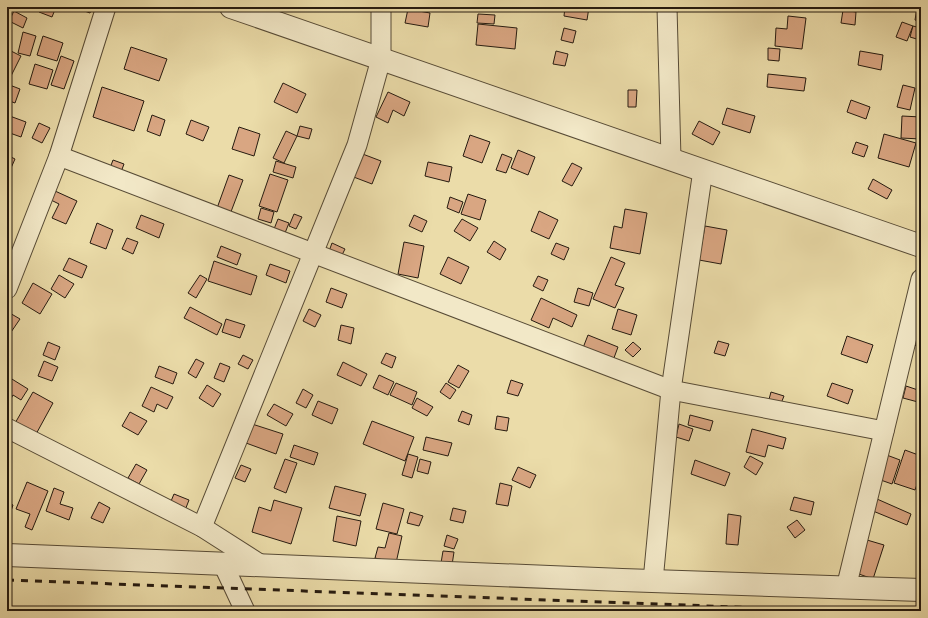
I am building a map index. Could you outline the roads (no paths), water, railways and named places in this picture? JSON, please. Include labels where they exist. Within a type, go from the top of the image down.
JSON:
[{"type":"street","points":[[7,289],[59,156],[106,7]]},
{"type":"street","points":[[231,7],[921,246]]},
{"type":"street","points":[[202,527],[357,145],[381,59],[381,7]]},
{"type":"street","points":[[667,7],[671,159]]},
{"type":"street","points":[[59,156],[313,255],[670,390],[884,431]]},
{"type":"street","points":[[653,582],[670,390],[702,170]]},
{"type":"street","points":[[846,588],[921,279]]},
{"type":"street","points":[[7,428],[202,527],[263,566]]},
{"type":"street","points":[[7,556],[653,582],[921,590]]},
{"type":"street","points":[[223,564],[246,611]]},
{"type":"railway","points":[[7,580],[845,611]]}]
